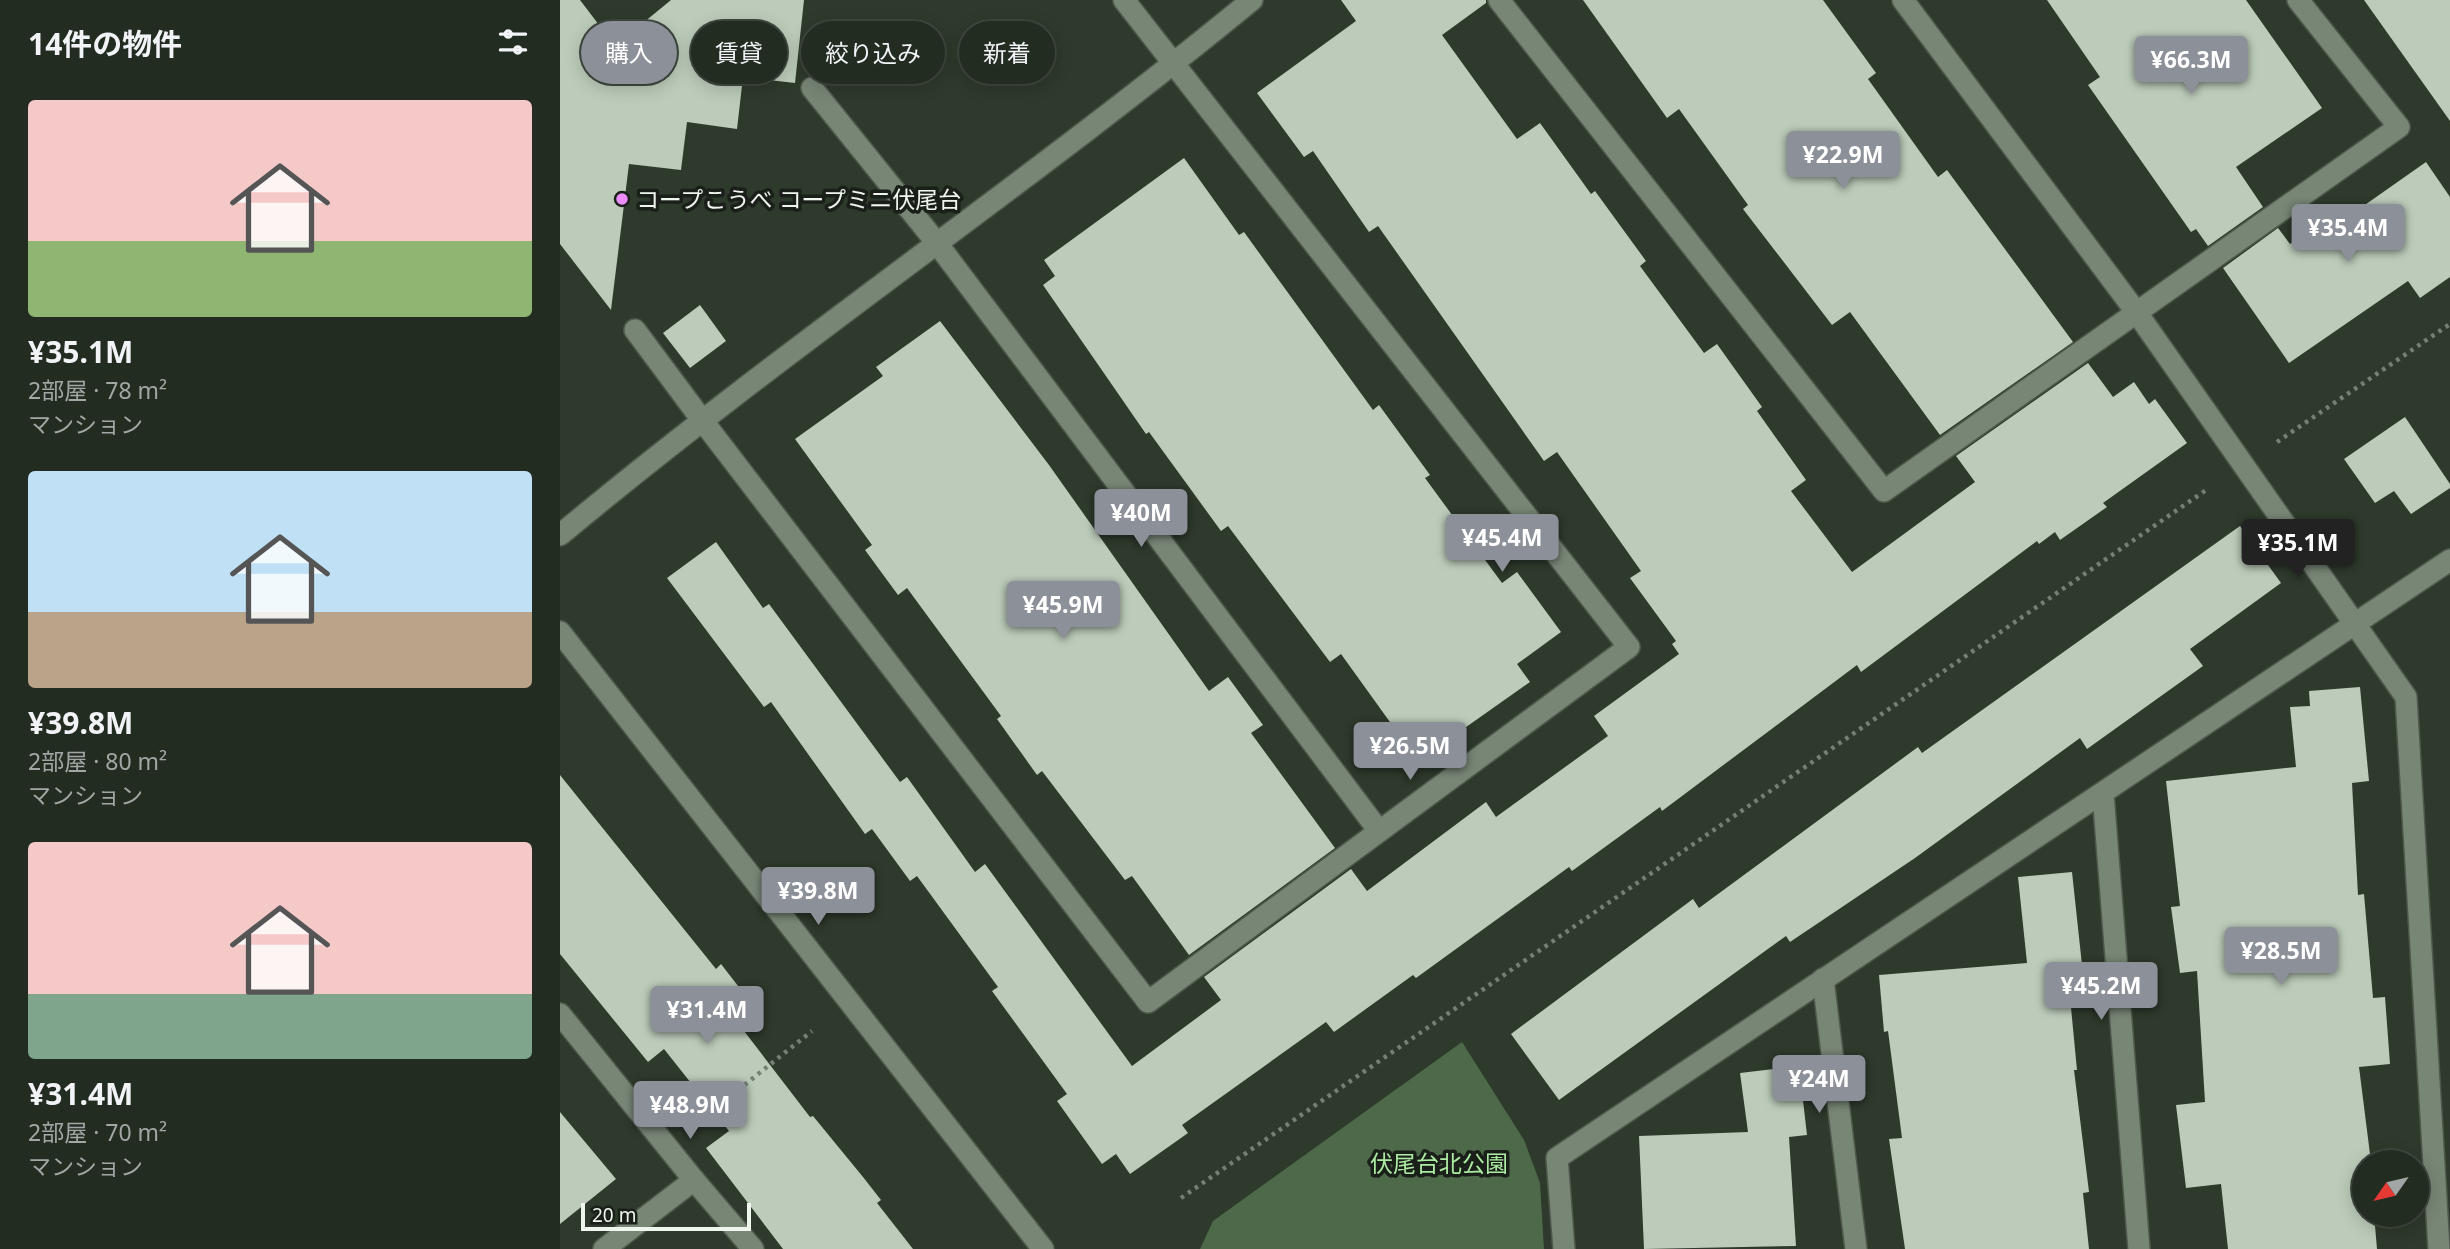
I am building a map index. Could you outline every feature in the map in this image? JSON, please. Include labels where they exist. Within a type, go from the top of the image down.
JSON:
[{"type":"street","points":[[635,330],[1148,1002],[1629,647],[1124,0]]},
{"type":"street","points":[[560,535],[702,420],[1173,65],[1252,0]]},
{"type":"street","points":[[1499,0],[1884,491],[2399,127],[2298,0]]},
{"type":"street","points":[[1903,0],[2137,313],[2406,697],[2439,1249]]},
{"type":"street","points":[[812,88],[936,242],[1379,831]]},
{"type":"street","points":[[1564,1249],[1557,1158],[2450,560]]},
{"type":"street","points":[[560,632],[1043,1249]]},
{"type":"street","points":[[2103,793],[2139,1249]]},
{"type":"street","points":[[1824,979],[1856,1249]]},
{"type":"street","points":[[560,1014],[753,1249]]},
{"type":"street","points":[[604,1249],[694,1180]]},
{"type":"path","points":[[1181,1198],[2450,324]]},
{"type":"path","points":[[668,1147],[812,1031]]},
{"type":"green space","name":"伏尾台北公園","points":[[1462,1042],[1524,1140],[1540,1183],[1544,1249],[1200,1249],[1213,1221]]},
{"type":"building","points":[[560,0],[580,0],[596,21],[581,21],[581,84],[677,84],[677,21],[645,21],[671,0],[804,0],[795,83],[787,82],[787,21],[691,21],[691,84],[742,84],[737,129],[687,122],[681,170],[629,164],[611,310],[560,244]]},
{"type":"building","points":[[1341,0],[1486,0],[1486,3],[1442,35],[1517,139],[1540,123],[1591,194],[1595,191],[1646,261],[1640,266],[1704,353],[1717,344],[1762,407],[1757,411],[1806,480],[1791,491],[1852,572],[1975,482],[1956,456],[2088,363],[2113,397],[2134,382],[2149,404],[2155,399],[2187,443],[2103,503],[2107,507],[2060,540],[2055,532],[2039,544],[2037,541],[1861,672],[1857,665],[1662,811],[1660,807],[1572,871],[1569,867],[1416,978],[1413,975],[1334,1032],[1326,1022],[1182,1125],[1188,1133],[1130,1174],[1116,1154],[1102,1164],[1057,1101],[1067,1094],[992,991],[998,987],[917,876],[910,881],[872,829],[865,834],[771,702],[764,707],[667,578],[716,542],[763,608],[769,604],[900,782],[907,777],[975,872],[985,864],[1132,1066],[1221,1000],[1204,977],[1351,869],[1367,891],[1486,802],[1496,817],[1608,736],[1594,716],[1679,654],[1672,644],[1676,641],[1630,578],[1641,571],[1557,452],[1544,461],[1378,226],[1369,232],[1313,151],[1304,157],[1257,93],[1356,21]]},
{"type":"building","points":[[1583,0],[1823,0],[1876,73],[1868,79],[1938,177],[1947,170],[2073,342],[1940,435],[1850,312],[1832,325],[1743,209],[1748,205],[1679,109],[1667,118]]},
{"type":"building","points":[[2047,0],[2246,0],[2322,108],[2236,167],[2263,207],[2208,246],[2196,229],[2191,232],[2088,85],[2100,77]]},
{"type":"building","points":[[2364,0],[2450,0],[2450,121]]},
{"type":"building","points":[[1184,158],[1239,235],[1244,232],[1373,410],[1379,405],[1430,475],[1425,478],[1502,583],[1517,572],[1561,632],[1517,664],[1530,682],[1418,761],[1341,654],[1330,662],[1228,526],[1221,531],[1149,432],[1146,434],[1043,285],[1055,276],[1044,260]]},
{"type":"building","points":[[2426,162],[2450,197],[2450,277],[2420,298],[2408,281],[2289,363],[2223,268],[2278,228],[2290,244],[2299,238],[2305,247]]},
{"type":"building","points":[[700,305],[726,341],[690,368],[663,333]]},
{"type":"building","points":[[940,321],[1049,465],[1209,691],[1228,677],[1263,725],[1251,733],[1335,848],[1189,955],[1132,876],[1125,880],[1042,771],[1037,775],[997,719],[1001,716],[907,588],[898,595],[865,550],[872,545],[795,439],[883,376],[876,367]]},
{"type":"building","points":[[2405,417],[2450,484],[2450,488],[2411,514],[2394,491],[2375,503],[2344,459]]},
{"type":"building","points":[[2240,526],[2281,583],[2190,649],[2203,666],[2087,749],[2080,738],[1915,858],[1790,942],[1786,936],[1559,1100],[1511,1034],[1693,899],[1699,908],[1918,747],[1922,753]]},
{"type":"building","points":[[2360,687],[2369,781],[2352,783],[2358,895],[2364,894],[2373,998],[2385,997],[2390,1064],[2359,1067],[2369,1150],[2352,1150],[2352,1227],[2375,1227],[2377,1249],[2228,1249],[2221,1184],[2186,1188],[2176,1105],[2205,1102],[2197,971],[2180,973],[2171,907],[2180,906],[2166,781],[2296,767],[2290,707],[2310,706],[2309,691]]},
{"type":"building","points":[[560,775],[716,969],[721,964],[759,1013],[741,1027],[810,1117],[813,1116],[881,1200],[877,1203],[913,1249],[783,1249],[706,1148],[729,1131],[664,1049],[648,1062],[560,954]]},
{"type":"building","points":[[2072,872],[2082,965],[2067,966],[2077,1070],[2074,1070],[2089,1192],[2083,1193],[2089,1249],[1905,1249],[1889,1139],[1902,1138],[1888,1031],[1884,1032],[1879,975],[2027,963],[2018,877]]},
{"type":"building","points":[[1799,1066],[1807,1135],[1789,1137],[1796,1246],[1644,1249],[1639,1136],[1748,1132],[1740,1073]]},
{"type":"building","points":[[560,1112],[616,1179],[560,1224]]},
{"type":"place","name":"コープこうべ コープミニ伏尾台","points":[[622,199]]}]
